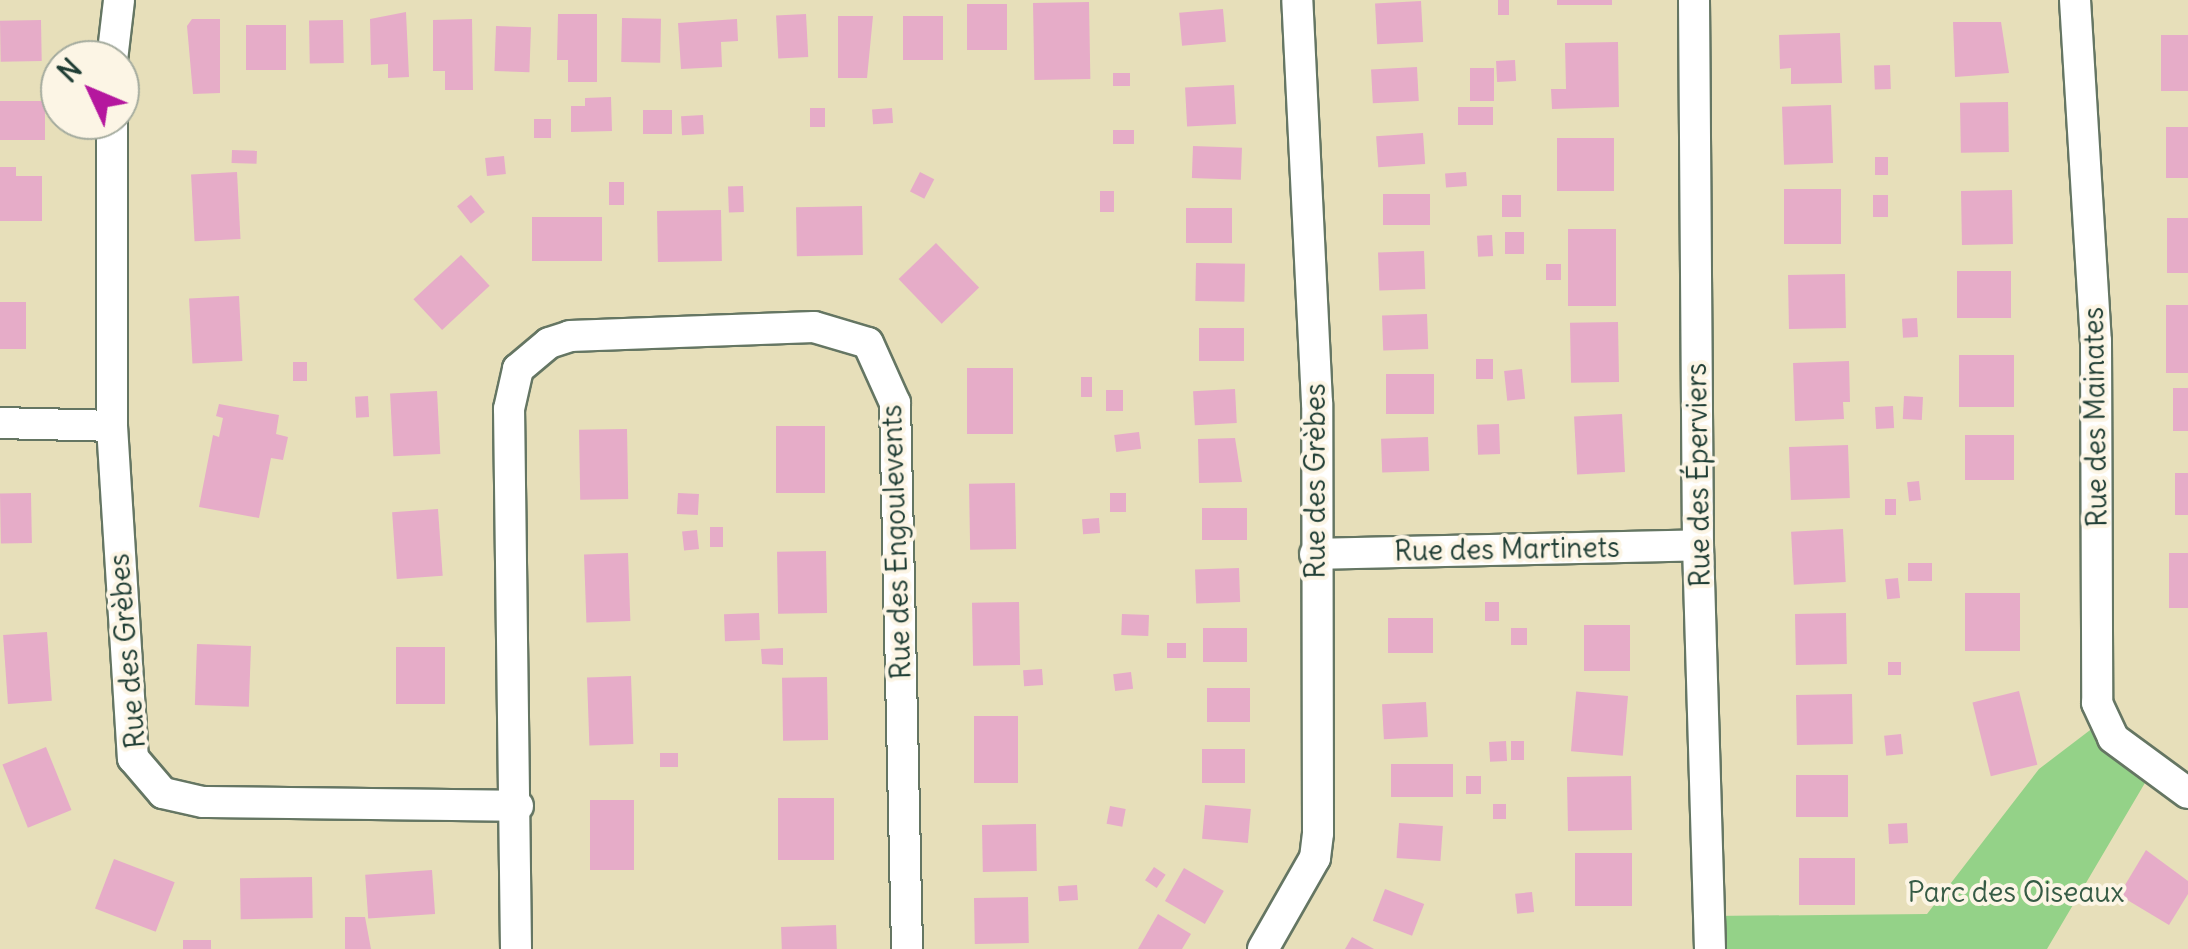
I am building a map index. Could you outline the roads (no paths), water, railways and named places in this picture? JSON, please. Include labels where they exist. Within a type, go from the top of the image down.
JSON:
[{"type":"street","points":[[115,40],[120,0]]},
{"type":"street","name":"Rue des Grèbes","points":[[1262,949],[1315,858],[1317,403],[1297,0]]},
{"type":"street","name":"Rue des Éperviers","points":[[1694,0],[1698,545],[1710,949]]},
{"type":"street","name":"Rue des Mainates","points":[[2074,0],[2096,341],[2097,703],[2113,738],[2188,792]]},
{"type":"street","name":"Rue des Grèbes","points":[[112,140],[112,426],[133,758],[148,780],[164,793],[203,802],[518,806]]},
{"type":"street","name":"Rue des Engoulevents","points":[[518,806],[508,409],[518,370],[549,343],[570,336],[814,327],[850,333],[879,360],[895,403],[907,949]]},
{"type":"street","points":[[0,424],[112,426]]},
{"type":"street","name":"Rue des Martinets","points":[[1315,554],[1698,545]]},
{"type":"street","points":[[516,949],[518,806]]},
{"type":"park label","name":"Parc des Oiseaux","points":[[2016,892]]}]
